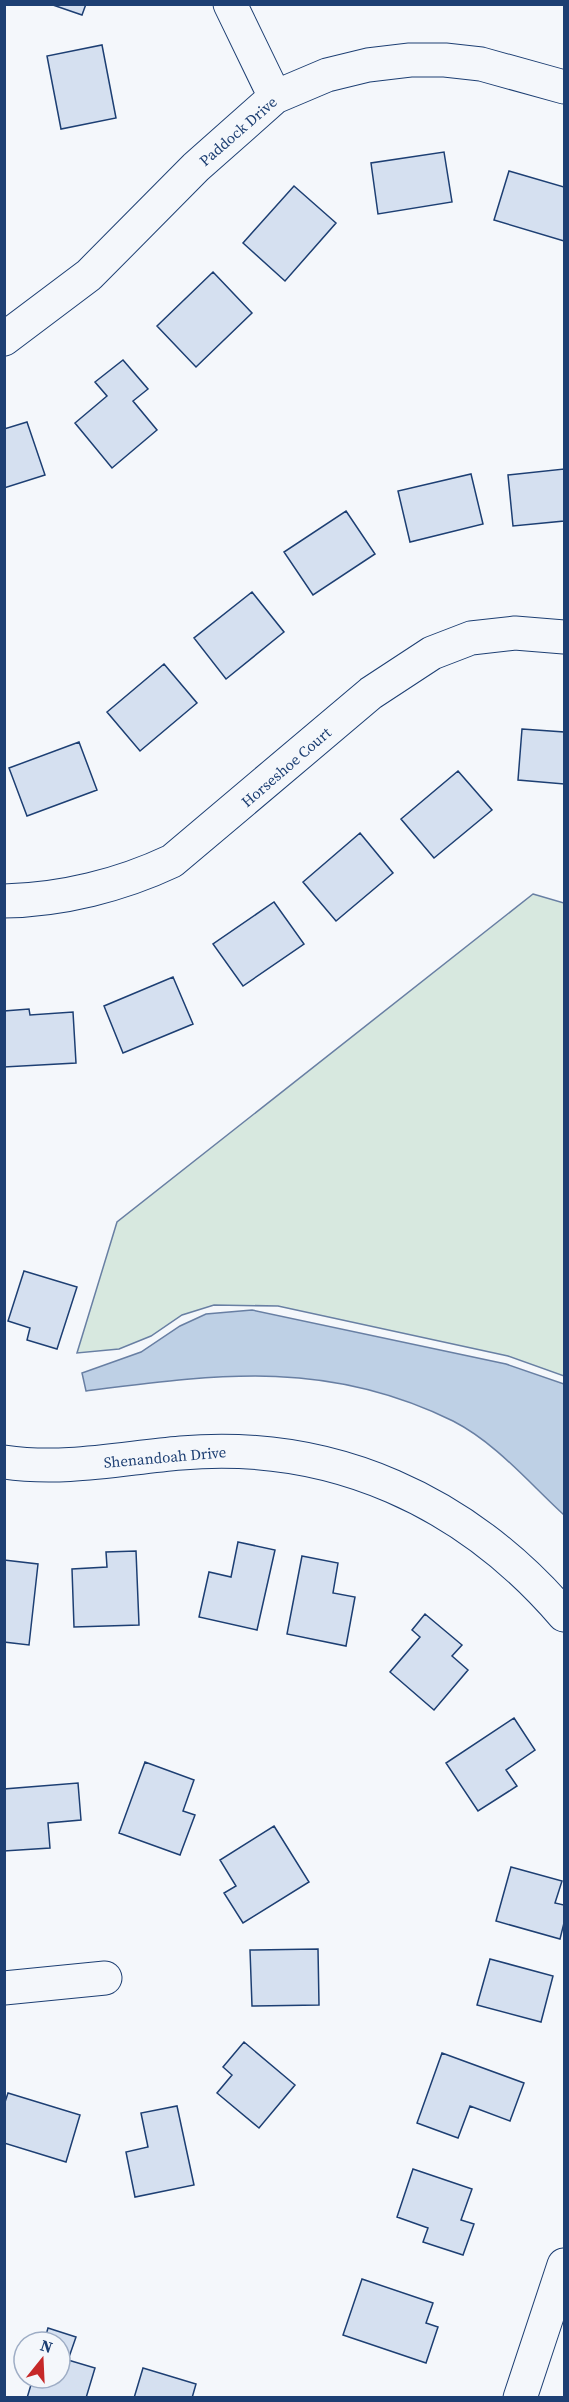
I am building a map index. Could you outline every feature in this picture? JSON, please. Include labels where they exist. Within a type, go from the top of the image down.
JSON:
[{"type":"street","points":[[230,4],[275,97]]},
{"type":"street","name":"Paddock Drive","points":[[4,339],[89,275],[196,167],[275,97],[327,75],[368,65],[410,60],[445,60],[481,64],[564,87]]},
{"type":"street","name":"Horseshoe Court","points":[[4,901],[58,896],[140,876],[172,861],[371,693],[432,653],[471,638],[515,633],[564,637]]},
{"type":"street","name":"Shenandoah Drive","points":[[4,1462],[32,1466],[74,1466],[225,1451],[260,1453],[319,1462],[351,1470],[393,1485],[465,1524],[513,1561],[564,1615]]},
{"type":"street","points":[[4,1988],[105,1978]]},
{"type":"street","points":[[520,2397],[564,2265]]},
{"type":"shaded area","points":[[533,894],[564,903],[564,1376],[508,1356],[278,1306],[214,1305],[182,1315],[151,1336],[119,1349],[77,1353],[117,1222]]},
{"type":"water","points":[[252,1310],[506,1364],[564,1384],[564,1515],[512,1464],[469,1430],[407,1401],[361,1388],[317,1380],[272,1376],[182,1380],[86,1391],[82,1373],[141,1352],[180,1326],[206,1314]]},
{"type":"building","points":[[50,4],[86,4],[82,15]]},
{"type":"building","points":[[102,45],[116,118],[61,129],[47,56]]},
{"type":"building","points":[[444,152],[452,202],[378,214],[371,163]]},
{"type":"building","points":[[509,171],[564,187],[564,241],[494,220]]},
{"type":"building","points":[[294,186],[336,223],[285,281],[243,243]]},
{"type":"building","points":[[213,272],[252,313],[196,367],[157,326]]},
{"type":"building","points":[[123,360],[148,389],[133,401],[157,430],[112,468],[75,423],[107,396],[95,382]]},
{"type":"building","points":[[27,422],[45,475],[4,488],[4,429]]},
{"type":"building","points":[[564,469],[564,521],[513,526],[508,475]]},
{"type":"building","points":[[471,474],[483,524],[410,542],[398,491]]},
{"type":"building","points":[[346,511],[375,554],[313,595],[284,552]]},
{"type":"building","points":[[252,592],[284,632],[226,679],[194,638]]},
{"type":"building","points":[[164,664],[197,703],[140,751],[107,712]]},
{"type":"building","points":[[522,729],[564,732],[564,784],[518,780]]},
{"type":"building","points":[[79,742],[97,790],[27,816],[9,768]]},
{"type":"building","points":[[458,771],[492,810],[434,858],[401,819]]},
{"type":"building","points":[[360,833],[393,873],[336,921],[303,882]]},
{"type":"building","points":[[274,902],[304,944],[243,986],[213,944]]},
{"type":"building","points":[[173,977],[193,1024],[123,1053],[104,1006]]},
{"type":"building","points":[[29,1009],[30,1015],[73,1012],[76,1063],[4,1067],[4,1011]]},
{"type":"building","points":[[24,1271],[77,1287],[57,1349],[27,1340],[30,1328],[8,1321]]},
{"type":"building","points":[[238,1542],[275,1550],[257,1630],[199,1617],[209,1572],[231,1577]]},
{"type":"building","points":[[136,1551],[139,1625],[74,1627],[72,1569],[107,1567],[106,1552]]},
{"type":"building","points":[[302,1556],[338,1563],[333,1593],[355,1597],[346,1646],[287,1634]]},
{"type":"building","points":[[4,1560],[38,1564],[29,1645],[4,1642]]},
{"type":"building","points":[[425,1614],[462,1645],[452,1656],[468,1670],[434,1710],[390,1672],[420,1637],[412,1630]]},
{"type":"building","points":[[514,1718],[535,1750],[506,1770],[517,1786],[478,1811],[446,1763]]},
{"type":"building","points":[[145,1762],[194,1780],[183,1811],[195,1815],[180,1855],[119,1833]]},
{"type":"building","points":[[78,1783],[81,1820],[48,1823],[50,1848],[4,1851],[4,1789]]},
{"type":"building","points":[[274,1826],[309,1882],[243,1923],[224,1893],[236,1886],[220,1860]]},
{"type":"building","points":[[511,1867],[562,1881],[555,1903],[564,1905],[564,1923],[560,1939],[496,1921]]},
{"type":"building","points":[[318,1949],[319,2005],[252,2006],[250,1950]]},
{"type":"building","points":[[490,1959],[553,1976],[541,2022],[477,2005]]},
{"type":"building","points":[[244,2042],[295,2085],[259,2128],[217,2093],[232,2075],[223,2067]]},
{"type":"building","points":[[442,2053],[524,2083],[510,2121],[470,2106],[458,2138],[417,2123]]},
{"type":"building","points":[[8,2093],[80,2115],[66,2162],[4,2143],[4,2105]]},
{"type":"building","points":[[177,2106],[194,2185],[135,2197],[126,2152],[148,2147],[141,2113]]},
{"type":"building","points":[[413,2169],[472,2189],[461,2220],[474,2224],[463,2255],[423,2242],[428,2228],[397,2217]]},
{"type":"building","points":[[362,2279],[433,2303],[426,2323],[438,2327],[426,2363],[343,2335]]},
{"type":"building","points":[[72,2336],[76,2337],[72,2348]]},
{"type":"building","points":[[72,2361],[95,2368],[86,2398],[27,2398],[29,2390],[72,2390]]},
{"type":"building","points":[[143,2368],[196,2384],[192,2398],[134,2398]]}]
